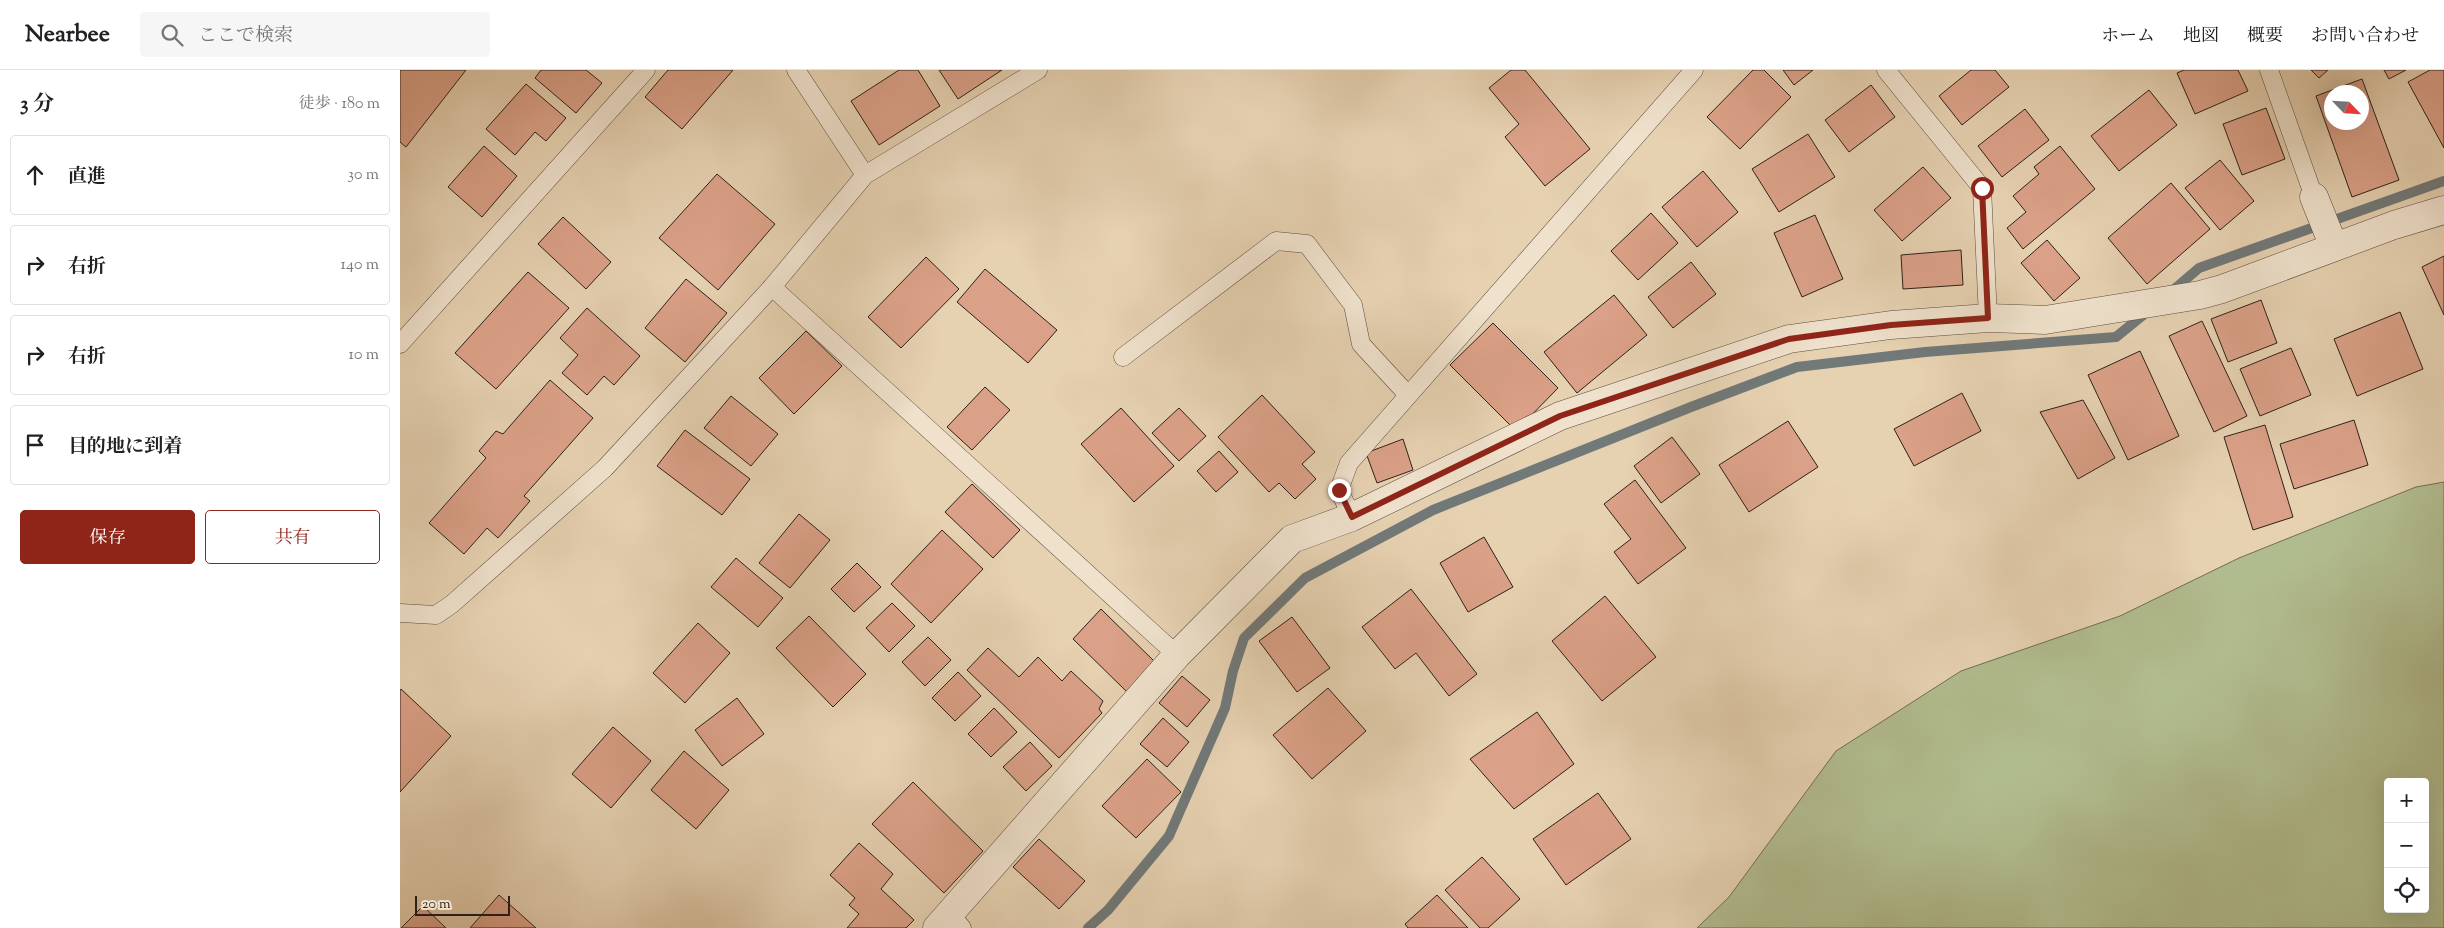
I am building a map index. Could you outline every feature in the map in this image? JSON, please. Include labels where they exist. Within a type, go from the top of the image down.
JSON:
[{"type":"street","points":[[2314,197],[2332,242]]},
{"type":"street","points":[[950,923],[1177,655],[1292,539],[1352,517],[1560,416],[1789,339],[1891,325],[1988,318],[2045,320],[2200,295],[2222,289],[2332,242],[2444,210]]},
{"type":"lane","points":[[400,344],[646,70]]},
{"type":"lane","points":[[796,70],[865,175]]},
{"type":"lane","points":[[400,613],[436,615],[452,604],[605,468],[772,287],[865,175],[1038,70]]},
{"type":"lane","points":[[1352,517],[1339,490],[1348,463],[1694,70]]},
{"type":"lane","points":[[1886,70],[1982,188],[1988,318]]},
{"type":"lane","points":[[2269,70],[2314,197]]},
{"type":"lane","points":[[1123,357],[1276,241],[1307,244],[1353,305],[1361,344],[1408,395]]},
{"type":"lane","points":[[772,287],[1177,655]]},
{"type":"green space","points":[[2444,482],[2444,928],[1697,928],[1729,897],[1836,751],[1961,671],[2120,616],[2239,558],[2416,487]]},
{"type":"building","points":[[400,70],[466,70],[406,147],[400,142]]},
{"type":"building","points":[[541,70],[586,70],[602,83],[576,113],[535,78]]},
{"type":"building","points":[[668,70],[733,70],[682,129],[645,97]]},
{"type":"building","points":[[899,70],[918,70],[940,106],[879,145],[851,101]]},
{"type":"building","points":[[939,70],[1002,70],[958,99]]},
{"type":"building","points":[[1511,70],[1525,70],[1590,149],[1545,186],[1505,137],[1519,124],[1489,88]]},
{"type":"building","points":[[1753,70],[1764,70],[1791,97],[1740,149],[1707,117]]},
{"type":"building","points":[[1783,70],[1813,70],[1794,85]]},
{"type":"building","points":[[1971,70],[1995,70],[2009,87],[1962,125],[1939,96]]},
{"type":"building","points":[[2184,70],[2238,70],[2248,91],[2195,114],[2177,73]]},
{"type":"building","points":[[2311,70],[2328,70],[2319,78]]},
{"type":"building","points":[[2384,70],[2406,70],[2389,79]]},
{"type":"building","points":[[2430,70],[2444,70],[2444,148],[2408,82]]},
{"type":"building","points":[[2362,79],[2364,85],[2346,85]]},
{"type":"building","points":[[526,84],[566,118],[546,141],[535,132],[515,155],[486,129]]},
{"type":"building","points":[[1871,85],[1895,117],[1849,152],[1825,120]]},
{"type":"building","points":[[2149,90],[2177,125],[2119,171],[2091,136]]},
{"type":"building","points":[[2324,93],[2324,118],[2316,96]]},
{"type":"building","points":[[2369,98],[2399,180],[2352,197],[2328,130],[2369,130]]},
{"type":"building","points":[[2266,108],[2285,159],[2242,175],[2223,124]]},
{"type":"building","points":[[2025,109],[2049,140],[2002,177],[1978,146]]},
{"type":"building","points":[[1808,134],[1835,177],[1779,212],[1752,169]]},
{"type":"building","points":[[484,146],[517,176],[482,217],[448,187]]},
{"type":"building","points":[[2060,146],[2095,189],[2023,249],[2007,228],[2026,212],[2013,196],[2039,174],[2034,167]]},
{"type":"building","points":[[2220,160],[2254,201],[2220,230],[2185,188]]},
{"type":"building","points":[[1923,167],[1951,198],[1902,241],[1874,210]]},
{"type":"building","points":[[1703,171],[1738,212],[1697,247],[1662,207]]},
{"type":"building","points":[[717,174],[775,224],[718,290],[659,238]]},
{"type":"building","points":[[2171,183],[2210,229],[2147,284],[2108,238]]},
{"type":"building","points":[[1651,213],[1678,243],[1638,280],[1611,251]]},
{"type":"building","points":[[1815,215],[1843,279],[1802,297],[1774,233]]},
{"type":"building","points":[[563,217],[611,262],[586,289],[538,244]]},
{"type":"building","points":[[2047,240],[2080,278],[2054,301],[2021,263]]},
{"type":"building","points":[[1961,250],[1963,285],[1903,289],[1901,255]]},
{"type":"building","points":[[2444,256],[2444,315],[2422,267]]},
{"type":"building","points":[[926,257],[959,289],[901,348],[868,317]]},
{"type":"building","points":[[1691,262],[1716,294],[1673,328],[1648,297]]},
{"type":"building","points":[[985,269],[1057,330],[1028,363],[957,302]]},
{"type":"building","points":[[528,272],[569,308],[496,389],[455,353]]},
{"type":"building","points":[[686,279],[727,313],[685,362],[645,328]]},
{"type":"building","points":[[1614,295],[1647,335],[1577,393],[1544,352]]},
{"type":"building","points":[[2261,300],[2277,343],[2228,362],[2211,319]]},
{"type":"building","points":[[587,308],[640,356],[614,385],[604,376],[587,395],[562,373],[578,355],[560,338]]},
{"type":"building","points":[[2400,312],[2423,369],[2357,396],[2334,339]]},
{"type":"building","points":[[2202,321],[2247,416],[2214,432],[2169,336]]},
{"type":"building","points":[[1493,323],[1558,388],[1516,431],[1450,365]]},
{"type":"building","points":[[806,331],[842,366],[794,414],[759,378]]},
{"type":"building","points":[[2291,348],[2311,395],[2260,416],[2240,369]]},
{"type":"building","points":[[2140,351],[2179,436],[2128,460],[2088,375]]},
{"type":"building","points":[[550,380],[593,418],[524,496],[530,501],[498,538],[487,528],[464,554],[429,523],[486,458],[479,451],[496,431],[503,434]]},
{"type":"building","points":[[985,387],[1010,410],[972,450],[947,427]]},
{"type":"building","points":[[1962,393],[1981,431],[1914,466],[1894,429]]},
{"type":"building","points":[[1262,395],[1315,452],[1302,464],[1316,479],[1295,499],[1279,483],[1269,492],[1218,437]]},
{"type":"building","points":[[731,396],[778,434],[751,466],[704,428]]},
{"type":"building","points":[[2083,400],[2115,458],[2078,479],[2040,412]]},
{"type":"building","points":[[1121,408],[1174,466],[1134,502],[1081,444]]},
{"type":"building","points":[[1179,408],[1206,436],[1179,461],[1152,433]]},
{"type":"building","points":[[2354,420],[2368,465],[2294,489],[2280,444]]},
{"type":"building","points":[[1788,421],[1818,467],[1749,512],[1719,465]]},
{"type":"building","points":[[2265,425],[2293,517],[2253,530],[2224,437]]},
{"type":"building","points":[[685,430],[750,479],[722,515],[657,466]]},
{"type":"building","points":[[1672,437],[1700,474],[1661,503],[1634,466]]},
{"type":"building","points":[[1403,439],[1413,470],[1377,483],[1366,453]]},
{"type":"building","points":[[1219,451],[1238,472],[1216,492],[1197,471]]},
{"type":"building","points":[[1635,480],[1686,548],[1638,584],[1614,552],[1631,539],[1604,504]]},
{"type":"building","points":[[972,484],[1020,530],[993,558],[945,512]]},
{"type":"building","points":[[799,514],[830,540],[790,588],[759,563]]},
{"type":"building","points":[[942,530],[983,569],[931,623],[891,584]]},
{"type":"building","points":[[1484,537],[1513,587],[1468,612],[1440,563]]},
{"type":"building","points":[[736,558],[783,598],[758,627],[711,587]]},
{"type":"building","points":[[857,563],[881,587],[854,612],[831,589]]},
{"type":"building","points":[[1411,589],[1477,674],[1449,696],[1416,653],[1395,669],[1362,627]]},
{"type":"building","points":[[1605,596],[1656,657],[1602,701],[1552,641]]},
{"type":"building","points":[[892,603],[915,626],[889,652],[866,628]]},
{"type":"building","points":[[1101,609],[1155,662],[1127,692],[1073,639]]},
{"type":"building","points":[[809,616],[866,674],[833,707],[776,648]]},
{"type":"building","points":[[1292,617],[1330,668],[1297,692],[1259,641]]},
{"type":"building","points":[[698,623],[730,653],[685,703],[653,673]]},
{"type":"building","points":[[928,637],[951,660],[925,686],[902,662]]},
{"type":"building","points":[[988,648],[1019,677],[1038,657],[1062,681],[1071,671],[1103,701],[1099,709],[1102,713],[1059,758],[967,670]]},
{"type":"building","points":[[958,672],[981,696],[955,721],[932,698]]},
{"type":"building","points":[[1182,676],[1210,700],[1187,727],[1159,703]]},
{"type":"building","points":[[1328,688],[1366,731],[1312,779],[1273,735]]},
{"type":"building","points":[[401,689],[451,736],[400,792],[400,691]]},
{"type":"building","points":[[737,698],[764,734],[722,766],[695,730]]},
{"type":"building","points":[[994,708],[1017,732],[991,757],[968,734]]},
{"type":"building","points":[[1537,712],[1574,764],[1514,809],[1470,759]]},
{"type":"building","points":[[1163,718],[1189,742],[1167,767],[1140,744]]},
{"type":"building","points":[[613,727],[651,761],[611,808],[572,774]]},
{"type":"building","points":[[1030,742],[1052,766],[1026,791],[1003,767]]},
{"type":"building","points":[[684,751],[729,790],[696,829],[651,790]]},
{"type":"building","points":[[1147,759],[1181,792],[1136,838],[1102,806]]},
{"type":"building","points":[[913,782],[983,851],[944,893],[872,824]]},
{"type":"building","points":[[1598,793],[1631,839],[1566,885],[1533,839]]},
{"type":"building","points":[[1039,839],[1085,881],[1059,909],[1013,867]]},
{"type":"building","points":[[859,843],[893,874],[881,889],[914,920],[906,928],[847,928],[859,914],[849,905],[855,898],[830,875]]},
{"type":"building","points":[[1482,857],[1520,899],[1488,928],[1480,928],[1445,890]]},
{"type":"building","points":[[499,895],[536,928],[470,928]]},
{"type":"building","points":[[1437,895],[1468,928],[1408,928],[1405,924]]},
{"type":"building","points":[[423,906],[446,928],[401,928]]},
{"type":"waterway","points":[[2171,292],[2199,268],[2444,181]]},
{"type":"waterway","points":[[1088,928],[1108,910],[1169,836],[1225,708],[1233,671],[1244,638],[1305,578],[1433,510],[1691,407],[1797,367],[1925,352],[2116,337],[2148,311]]},
{"type":"route","points":[[1339,490],[1352,517],[1560,416],[1789,339],[1891,325],[1988,318],[1982,188]]}]
